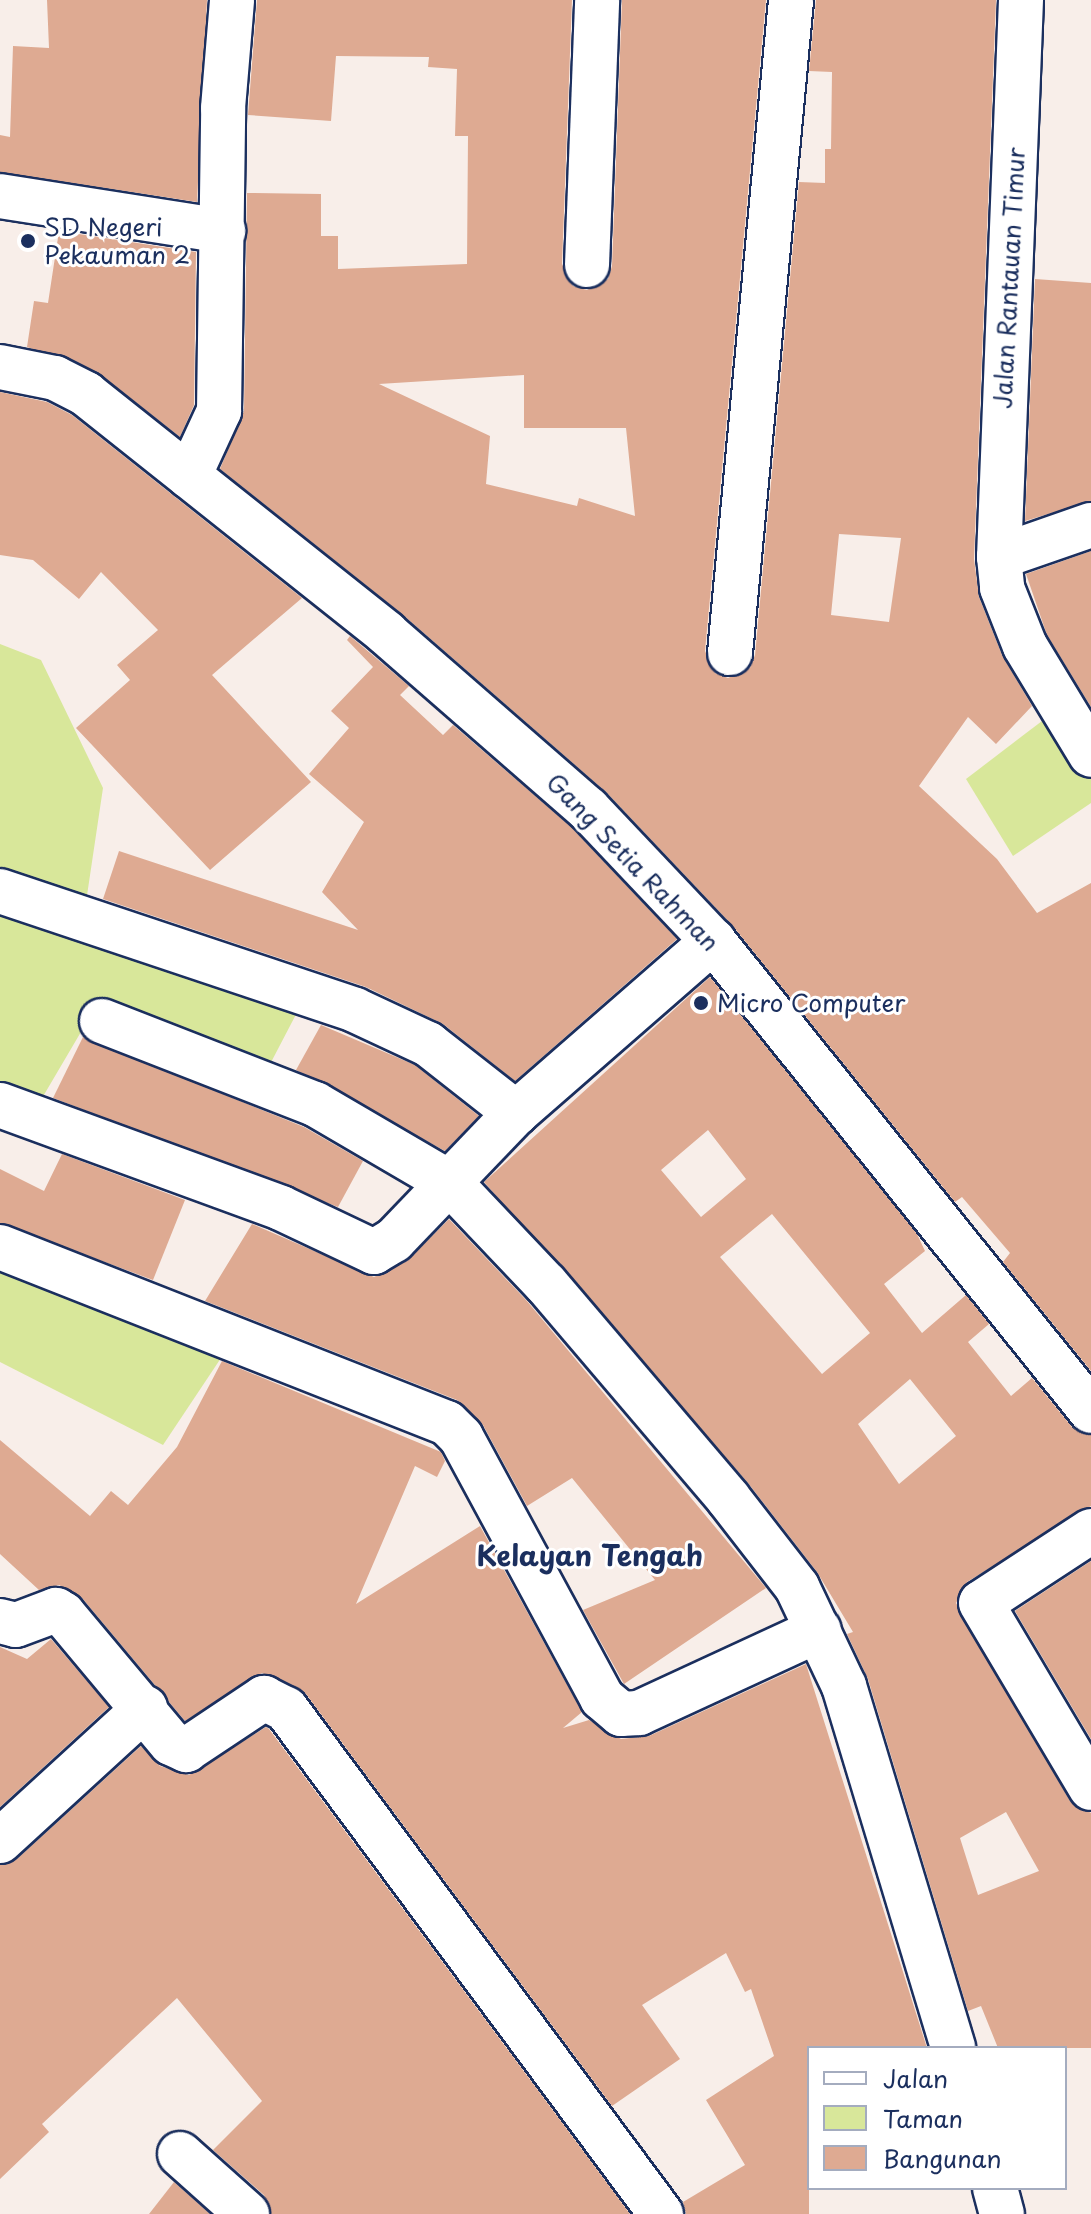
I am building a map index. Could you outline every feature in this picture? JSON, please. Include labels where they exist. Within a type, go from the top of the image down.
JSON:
[{"type":"street","points":[[189,476],[219,411],[223,108],[232,0]]},
{"type":"street","points":[[587,265],[597,0]]},
{"type":"street","points":[[730,653],[791,0]]},
{"type":"street","name":"Jalan Rantauan Timur","points":[[1021,0],[999,557],[1002,588],[1025,646],[1091,755]]},
{"type":"street","points":[[0,196],[223,231]]},
{"type":"street","name":"Gang Setia Rahman","points":[[0,367],[55,378],[86,394],[386,633],[588,809],[713,941],[1091,1411]]},
{"type":"street","points":[[999,557],[1091,525]]},
{"type":"street","points":[[0,891],[355,1010],[428,1044],[516,1113]]},
{"type":"street","points":[[0,1105],[281,1208],[367,1251],[394,1240],[516,1113],[713,941]]},
{"type":"street","points":[[102,1021],[315,1104],[450,1183],[546,1284],[728,1498],[797,1587],[844,1686],[952,2046]]},
{"type":"street","points":[[0,1247],[447,1423],[461,1437],[602,1698],[621,1714],[639,1713],[819,1630]]},
{"type":"street","points":[[1091,1531],[981,1603],[1091,1788]]},
{"type":"street","points":[[0,1621],[16,1625],[56,1610],[63,1614],[145,1708],[171,1743],[186,1750],[264,1698],[286,1709],[661,2214]]},
{"type":"street","points":[[0,1841],[145,1708]]},
{"type":"street","points":[[180,2154],[247,2214]]},
{"type":"street","points":[[996,2190],[1002,2214]]},
{"type":"green space","points":[[0,644],[41,660],[103,788],[82,929],[303,1001],[267,1070],[98,1003],[38,1105],[0,1106]]},
{"type":"green space","points":[[1091,717],[1091,803],[1013,856],[966,779],[1042,721]]},
{"type":"green space","points":[[0,1250],[229,1346],[163,1445],[0,1362]]},
{"type":"building","points":[[47,0],[207,0],[197,202],[0,172],[0,135],[10,137],[13,46],[49,48]]},
{"type":"building","points":[[257,0],[572,0],[562,264],[573,286],[587,290],[608,279],[612,266],[622,0],[766,0],[705,651],[715,673],[728,678],[750,668],[755,655],[799,182],[825,183],[825,149],[831,149],[832,72],[809,71],[816,0],[996,0],[974,559],[979,597],[1002,655],[1032,706],[996,744],[968,717],[919,786],[997,859],[1037,913],[1091,883],[1091,1371],[1003,1262],[1010,1253],[962,1197],[955,1202],[732,925],[606,792],[402,614],[220,469],[244,411],[247,193],[321,194],[321,236],[338,236],[338,269],[467,264],[468,136],[455,136],[457,69],[428,67],[429,57],[336,56],[331,121],[248,115]],"holes":[[[524,375],[524,428],[626,428],[635,516],[579,498],[577,506],[486,484],[490,436],[379,384]],[[839,534],[901,538],[889,622],[831,615]]]},
{"type":"building","points":[[59,231],[196,252],[194,405],[180,437],[97,372],[27,347],[34,301],[48,303]]},
{"type":"building","points":[[1035,279],[1091,283],[1091,501],[1025,521]]},
{"type":"building","points":[[0,392],[47,402],[72,415],[302,598],[212,675],[311,782],[210,870],[76,728],[130,680],[117,665],[158,630],[101,572],[79,599],[33,560],[0,555]]},
{"type":"building","points":[[1091,551],[1091,707],[1047,635],[1026,574]]},
{"type":"building","points":[[350,636],[409,686],[400,695],[443,735],[453,725],[571,827],[677,939],[515,1081],[443,1024],[366,987],[103,899],[119,851],[358,930],[322,892],[364,822],[309,774],[349,728],[331,711],[373,667],[347,640]]},
{"type":"building","points":[[710,977],[917,1234],[925,1251],[884,1284],[922,1333],[966,1295],[989,1324],[968,1342],[1011,1396],[1032,1378],[1072,1427],[1091,1435],[1091,1506],[967,1582],[956,1603],[1070,1801],[1091,1813],[1091,2048],[997,2046],[981,2006],[968,2011],[868,1679],[847,1634],[853,1632],[817,1572],[748,1483],[484,1182]],"holes":[[[708,1130],[746,1179],[701,1217],[661,1170]],[[772,1214],[870,1333],[822,1374],[720,1257]],[[910,1379],[956,1436],[899,1484],[858,1424]],[[1006,1812],[1039,1871],[978,1895],[960,1838]]]},
{"type":"building","points":[[321,1025],[415,1065],[479,1116],[445,1151],[296,1070]]},
{"type":"building","points":[[83,1037],[304,1127],[363,1161],[338,1207],[53,1098]]},
{"type":"building","points":[[62,1154],[185,1200],[153,1280],[0,1223],[0,1169],[44,1191]]},
{"type":"building","points":[[449,1219],[527,1301],[766,1588],[624,1684],[583,1610],[655,1580],[572,1478],[527,1506],[483,1425],[457,1400],[205,1301],[252,1224],[374,1277],[407,1261]]},
{"type":"building","points":[[222,1361],[441,1452],[445,1461],[437,1477],[415,1466],[356,1604],[480,1526],[582,1712],[563,1728],[589,1720],[621,1739],[649,1736],[806,1664],[926,2046],[807,2046],[809,2214],[686,2214],[683,2202],[745,2165],[706,2100],[774,2056],[751,1989],[745,1992],[726,1953],[642,2005],[680,2059],[612,2106],[306,1694],[262,1673],[185,1721],[82,1598],[59,1585],[39,1590],[0,1554],[0,1440],[90,1516],[111,1491],[128,1505],[177,1447]]},
{"type":"building","points":[[1091,1561],[1091,1739],[1015,1611]]},
{"type":"building","points":[[51,1639],[109,1707],[0,1807],[0,1647],[27,1659]]},
{"type":"building","points":[[266,1727],[630,2214],[271,2214],[264,2195],[213,2150],[262,2101],[177,1998],[42,2124],[49,2132],[0,2179],[0,1865],[17,1859],[141,1746],[160,1766],[189,1775]]},
{"type":"building","points":[[174,2182],[210,2214],[149,2214]]},
{"type":"place","name":"SD Negeri Pekauman 2","points":[[28,241]]},
{"type":"place","name":"Micro Computer","points":[[701,1003]]},
{"type":"district","name":"Kelayan Tengah","points":[[590,1555]]}]
